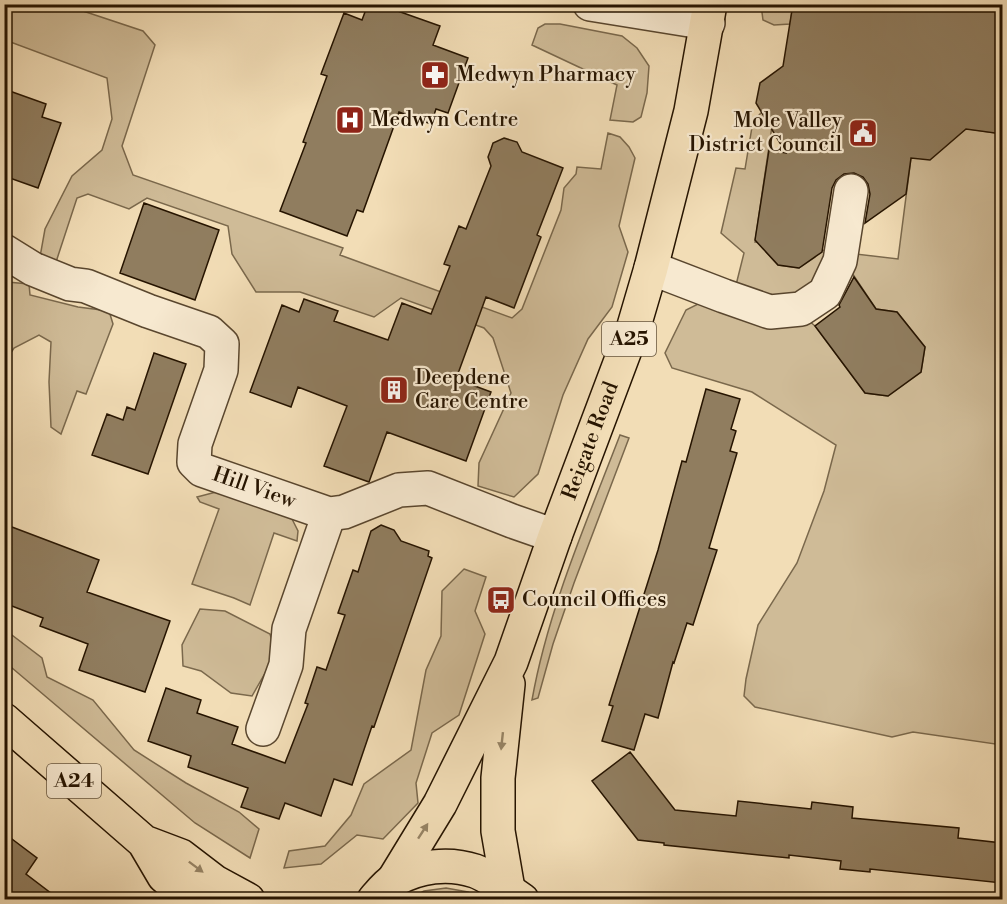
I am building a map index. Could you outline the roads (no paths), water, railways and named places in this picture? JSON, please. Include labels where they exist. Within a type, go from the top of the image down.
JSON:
[{"type":"main road","name":"Reigate Road","points":[[383,890],[440,804],[510,662],[634,326],[691,111],[709,14]]},
{"type":"main road","name":"Reigate Road","points":[[510,662],[498,778],[498,831],[515,894]]},
{"type":"main road","name":"A24","points":[[4,720],[144,842],[164,876],[192,900]]},
{"type":"main road","name":"A24","points":[[144,842],[181,856],[215,882],[248,900]]},
{"type":"main road","points":[[383,890],[423,867],[450,866],[476,871],[515,894]]},
{"type":"street","points":[[590,4],[709,14]]},
{"type":"street","points":[[651,268],[770,312],[801,309],[825,293],[840,261],[851,191]]},
{"type":"street","name":"Hill View","points":[[4,251],[42,273],[70,284],[86,286],[209,332],[222,344],[221,370],[195,444],[194,462],[202,470],[329,514]]},
{"type":"street","points":[[263,729],[286,665],[289,629],[329,514],[344,512],[399,490],[428,488],[555,536]]},
{"type":"place","name":"Medwyn Pharmacy","points":[[435,75]]},
{"type":"place","name":"Medwyn Centre","points":[[350,120]]},
{"type":"place","name":"Mole Valley District Council","points":[[863,133]]},
{"type":"place","name":"Deepdene Care Centre","points":[[394,390]]},
{"type":"place","name":"Council Offices","points":[[501,600]]}]
